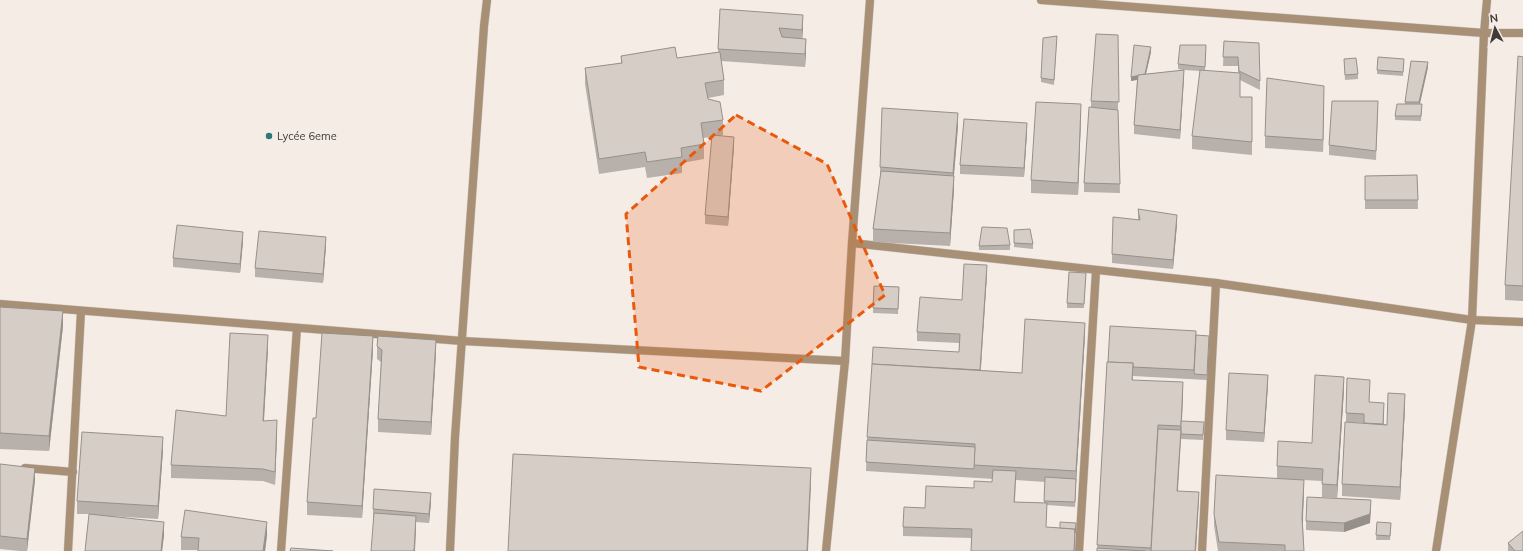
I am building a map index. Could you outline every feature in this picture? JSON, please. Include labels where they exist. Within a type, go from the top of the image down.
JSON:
[{"type":"street","points":[[450,551],[455,437],[487,0]]},
{"type":"street","points":[[826,551],[845,361],[870,0]]},
{"type":"street","points":[[1041,0],[1484,33],[1523,33]]},
{"type":"street","points":[[1436,551],[1472,320],[1484,33],[1487,0]]},
{"type":"street","points":[[852,243],[1216,284],[1472,320],[1523,322]]},
{"type":"street","points":[[1079,551],[1096,271]]},
{"type":"street","points":[[1202,551],[1216,284]]},
{"type":"street","points":[[0,304],[462,341],[845,361]]},
{"type":"street","points":[[68,551],[80,311]]},
{"type":"street","points":[[281,551],[297,328]]},
{"type":"street","points":[[14,467],[73,472]]},
{"type":"highlighted area","points":[[736,115],[827,164],[885,295],[761,391],[639,367],[626,214]]},
{"type":"building","points":[[720,9],[803,15],[802,30],[779,28],[782,37],[806,39],[805,54],[718,49]]},
{"type":"building","points":[[1096,34],[1118,35],[1119,102],[1091,101]]},
{"type":"building","points":[[1057,36],[1054,80],[1041,78],[1043,38]]},
{"type":"building","points":[[1224,41],[1259,43],[1260,81],[1239,71],[1238,57],[1223,57]]},
{"type":"building","points":[[1134,45],[1151,47],[1145,74],[1131,77]]},
{"type":"building","points":[[1180,45],[1206,45],[1205,67],[1178,64]]},
{"type":"building","points":[[675,47],[677,58],[720,52],[724,80],[705,83],[708,99],[720,102],[723,120],[701,123],[704,144],[681,148],[682,157],[647,162],[645,152],[599,159],[585,68],[622,63],[621,56]]},
{"type":"building","points":[[1518,56],[1523,57],[1523,286],[1505,285]]},
{"type":"building","points":[[1378,57],[1404,59],[1403,72],[1377,70]]},
{"type":"building","points":[[1356,58],[1358,74],[1345,75],[1344,59]]},
{"type":"building","points":[[1411,61],[1428,62],[1419,102],[1405,102]]},
{"type":"building","points":[[1184,70],[1180,130],[1134,125],[1138,75]]},
{"type":"building","points":[[1200,70],[1240,73],[1240,97],[1252,97],[1252,142],[1192,136]]},
{"type":"building","points":[[1267,78],[1324,86],[1323,140],[1265,136]]},
{"type":"building","points":[[1332,101],[1378,101],[1376,151],[1329,145]]},
{"type":"building","points":[[1036,102],[1081,104],[1078,183],[1031,180]]},
{"type":"building","points":[[1397,104],[1422,104],[1421,116],[1395,116]]},
{"type":"building","points":[[1089,107],[1118,110],[1120,184],[1084,183]]},
{"type":"building","points":[[882,108],[958,113],[953,173],[880,167]]},
{"type":"building","points":[[964,119],[1027,123],[1024,168],[960,165]]},
{"type":"building","points":[[712,135],[734,137],[728,217],[705,215]]},
{"type":"building","points":[[881,171],[954,176],[950,233],[873,229]]},
{"type":"building","points":[[1417,175],[1418,200],[1365,200],[1365,176]]},
{"type":"building","points":[[1138,209],[1177,215],[1173,260],[1112,254],[1113,217],[1140,220]]},
{"type":"building","points":[[177,225],[243,232],[240,264],[173,258]]},
{"type":"building","points":[[982,227],[1007,228],[1010,245],[979,246]]},
{"type":"building","points":[[1030,229],[1033,244],[1014,243],[1014,230]]},
{"type":"building","points":[[259,231],[326,237],[323,274],[255,268]]},
{"type":"building","points":[[964,264],[987,265],[980,370],[872,364],[873,347],[959,352],[960,334],[917,332],[920,297],[962,300]]},
{"type":"building","points":[[1069,272],[1086,273],[1084,304],[1067,303]]},
{"type":"building","points":[[874,286],[899,287],[898,309],[873,308]]},
{"type":"building","points":[[0,307],[63,311],[49,436],[0,433]]},
{"type":"building","points":[[1025,319],[1085,323],[1076,471],[974,465],[975,444],[867,437],[872,364],[1022,373]]},
{"type":"building","points":[[1110,326],[1196,331],[1194,370],[1133,367],[1133,363],[1108,362]]},
{"type":"building","points":[[230,333],[268,335],[263,421],[277,420],[275,472],[263,469],[171,465],[176,410],[226,416]]},
{"type":"building","points":[[322,333],[373,336],[362,506],[307,502],[313,418],[316,418]]},
{"type":"building","points":[[1196,335],[1209,336],[1207,375],[1194,374]]},
{"type":"building","points":[[378,336],[436,340],[431,422],[378,419],[382,350],[377,346]]},
{"type":"building","points":[[1107,362],[1133,363],[1132,380],[1183,382],[1181,426],[1158,425],[1151,548],[1097,545]]},
{"type":"building","points":[[1229,373],[1268,375],[1264,433],[1226,430]]},
{"type":"building","points":[[1315,375],[1344,377],[1337,485],[1322,484],[1323,469],[1277,466],[1278,441],[1312,443]]},
{"type":"building","points":[[1347,378],[1370,380],[1369,402],[1384,403],[1383,424],[1364,423],[1364,414],[1346,413]]},
{"type":"building","points":[[1388,393],[1405,394],[1400,487],[1342,484],[1345,422],[1387,425]]},
{"type":"building","points":[[1181,421],[1204,422],[1203,435],[1181,434]]},
{"type":"building","points":[[1158,429],[1181,430],[1177,491],[1199,492],[1195,551],[1151,551]]},
{"type":"building","points":[[82,432],[163,437],[158,506],[77,501]]},
{"type":"building","points":[[867,440],[975,447],[974,469],[866,462]]},
{"type":"building","points":[[513,454],[811,468],[807,551],[508,551]]},
{"type":"building","points":[[0,464],[35,468],[27,539],[0,536]]},
{"type":"building","points":[[993,470],[1016,471],[1014,502],[1047,503],[1046,527],[1075,529],[1074,551],[971,551],[972,529],[903,527],[904,507],[925,508],[926,486],[974,488],[974,481],[992,482]]},
{"type":"building","points":[[1216,475],[1304,480],[1302,518],[1304,551],[1285,551],[1285,545],[1219,542],[1214,514]]},
{"type":"building","points":[[1045,477],[1076,479],[1075,502],[1044,501]]},
{"type":"building","points":[[374,489],[431,493],[429,514],[373,509]]},
{"type":"building","points":[[1307,497],[1371,500],[1370,514],[1344,523],[1306,521]]},
{"type":"building","points":[[185,510],[267,522],[263,551],[198,551],[199,538],[181,537]]},
{"type":"building","points":[[374,513],[416,516],[414,551],[371,551]]},
{"type":"building","points":[[89,514],[164,522],[161,551],[85,551]]},
{"type":"building","points":[[1060,522],[1076,523],[1075,533],[1075,529],[1060,528]]},
{"type":"building","points":[[1377,522],[1391,523],[1390,536],[1376,535]]},
{"type":"building","points":[[1523,531],[1523,551],[1515,551],[1508,543]]},
{"type":"building","points":[[291,548],[333,551],[290,551]]},
{"type":"building","points":[[1097,548],[1145,551],[1097,551]]},
{"type":"place","name":"Lycée 6eme","points":[[269,136]]}]
